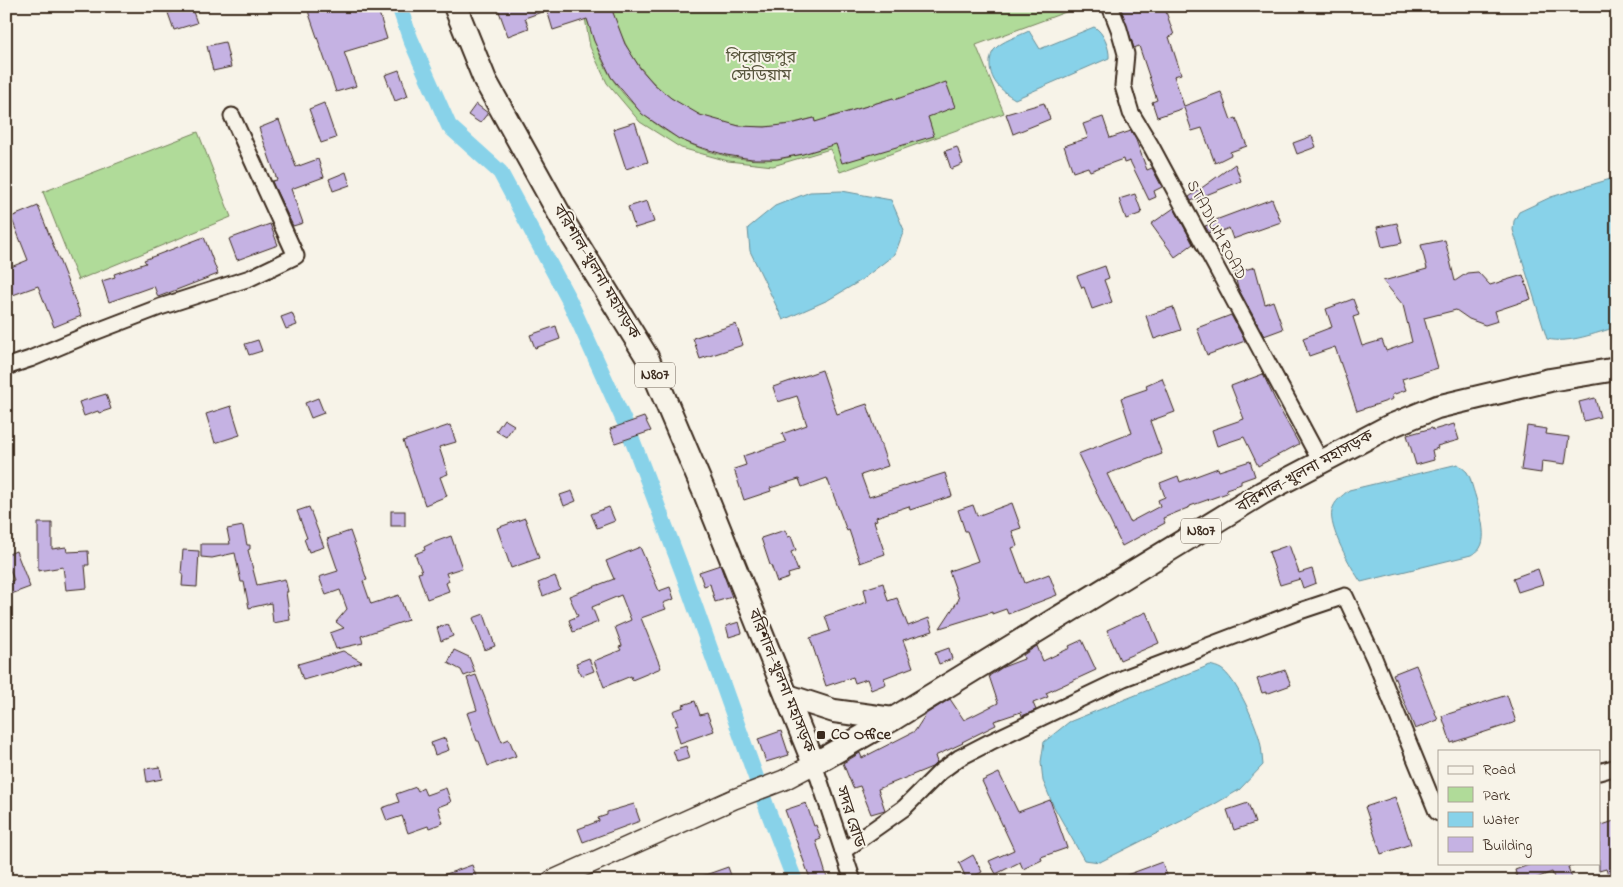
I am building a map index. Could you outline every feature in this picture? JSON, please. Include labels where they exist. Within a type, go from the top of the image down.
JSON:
[{"type":"highway","name":"বরিশাল-খুলনা মহাসড়ক","points":[[455,6],[484,80],[565,224],[647,357],[788,696],[814,764],[893,719],[1254,498],[1388,427],[1436,407],[1550,380],[1617,369]]},
{"type":"highway","points":[[788,696],[834,711],[893,719]]},
{"type":"main road","points":[[551,881],[734,799],[784,780],[814,764]]},
{"type":"street","name":"STADIUM ROAD","points":[[1110,6],[1120,29],[1126,54],[1123,86],[1131,113],[1156,154],[1321,462]]},
{"type":"street","points":[[6,367],[160,307],[250,278],[296,256],[232,116]]},
{"type":"street","points":[[842,850],[904,808],[940,772],[959,758],[990,742],[1124,678],[1300,611],[1345,596],[1374,658],[1438,812]]},
{"type":"street","name":"সদর রোড","points":[[814,764],[853,881]]},
{"type":"street","points":[[1600,772],[1617,767]]},
{"type":"green space","name":"পিরোজপুর স্টেডিয়াম","points":[[583,6],[595,43],[611,77],[643,114],[662,129],[684,141],[730,157],[755,160],[779,159],[824,148],[814,118],[771,127],[737,126],[711,119],[688,109],[666,94],[648,76],[632,55],[620,32],[611,6],[1082,6],[976,45],[1004,113],[840,172],[830,149],[773,166],[728,161],[681,148],[640,122],[607,83],[590,47]],"holes":[[[893,98],[907,143],[828,118]]]},
{"type":"green space","points":[[198,132],[231,217],[78,280],[43,192]]},
{"type":"water","points":[[1094,27],[1100,32],[1105,41],[1109,58],[1015,99],[996,84],[991,74],[991,56],[997,47],[1006,41],[1029,31],[1040,49]]},
{"type":"water","points":[[1617,177],[1617,327],[1573,339],[1547,339],[1513,230],[1514,221],[1519,212],[1551,197]]},
{"type":"water","points":[[842,191],[891,200],[904,230],[895,254],[860,281],[828,300],[783,320],[750,251],[748,228],[775,206],[810,192]]},
{"type":"water","points":[[1458,464],[1467,472],[1470,478],[1480,514],[1483,542],[1478,551],[1471,555],[1361,582],[1346,558],[1333,527],[1332,511],[1336,502],[1349,490]]},
{"type":"water","points":[[1210,665],[1220,668],[1227,674],[1245,702],[1258,733],[1263,765],[1239,790],[1213,805],[1100,862],[1084,860],[1053,805],[1043,781],[1041,762],[1044,742],[1069,722]]},
{"type":"building","points":[[191,6],[197,23],[174,30],[168,13]]},
{"type":"building","points":[[314,6],[377,6],[387,39],[344,52],[356,86],[336,92],[307,8]]},
{"type":"building","points":[[497,6],[617,6],[618,9],[612,10],[625,44],[640,68],[654,84],[671,98],[700,115],[739,126],[765,127],[791,124],[814,118],[815,122],[893,98],[894,100],[946,82],[955,107],[928,117],[934,136],[842,163],[836,144],[803,154],[777,159],[752,159],[726,155],[679,139],[642,114],[611,77],[594,41],[587,19],[553,30],[547,10],[525,18],[529,28],[508,36]]},
{"type":"building","points":[[1120,6],[1164,6],[1174,35],[1169,37],[1181,74],[1174,76],[1184,106],[1221,92],[1231,120],[1236,118],[1247,146],[1230,152],[1231,155],[1215,163],[1202,128],[1192,131],[1184,108],[1157,117],[1152,102],[1157,100],[1139,46],[1134,48]]},
{"type":"building","points":[[225,42],[231,67],[213,71],[207,46]]},
{"type":"building","points":[[399,70],[408,96],[395,101],[385,75]]},
{"type":"building","points":[[324,103],[336,138],[321,143],[309,109]]},
{"type":"building","points":[[1044,103],[1050,119],[1013,134],[1006,114]]},
{"type":"building","points":[[476,104],[488,113],[480,123],[468,115]]},
{"type":"building","points":[[1103,117],[1110,138],[1131,131],[1147,170],[1152,168],[1162,187],[1154,191],[1156,197],[1149,200],[1130,161],[1124,163],[1123,159],[1090,171],[1088,167],[1073,172],[1064,146],[1088,138],[1083,124]]},
{"type":"building","points":[[279,120],[296,167],[318,159],[324,177],[291,189],[303,223],[293,226],[273,184],[272,181],[277,180],[259,128]]},
{"type":"building","points":[[635,122],[648,162],[626,169],[613,129]]},
{"type":"building","points":[[1312,136],[1316,147],[1297,154],[1293,143]]},
{"type":"building","points":[[957,147],[963,164],[951,169],[945,151]]},
{"type":"building","points":[[1235,164],[1241,181],[1191,201],[1189,197]]},
{"type":"building","points":[[346,172],[350,185],[333,191],[329,179]]},
{"type":"building","points":[[1135,194],[1142,213],[1126,219],[1119,199]]},
{"type":"building","points":[[1272,199],[1281,222],[1233,239],[1229,228],[1217,233],[1215,228],[1209,233],[1205,226],[1214,223],[1213,221]]},
{"type":"building","points":[[647,201],[654,222],[635,228],[628,207]]},
{"type":"building","points":[[38,206],[81,316],[54,327],[38,286],[10,296],[6,286],[6,269],[28,260],[11,217]]},
{"type":"building","points":[[1174,208],[1193,244],[1175,257],[1151,224]]},
{"type":"building","points":[[1397,223],[1402,243],[1382,247],[1377,227]]},
{"type":"building","points":[[270,224],[278,245],[237,260],[229,239]]},
{"type":"building","points":[[204,237],[218,274],[158,297],[154,286],[109,302],[102,281],[115,277],[114,274],[146,263],[144,260]]},
{"type":"building","points":[[1445,240],[1455,281],[1467,273],[1478,272],[1490,285],[1523,275],[1531,299],[1495,311],[1498,321],[1485,325],[1469,319],[1456,310],[1424,318],[1438,368],[1402,379],[1406,390],[1392,395],[1393,399],[1357,411],[1335,347],[1309,356],[1303,338],[1332,327],[1326,309],[1353,299],[1359,315],[1353,317],[1362,346],[1382,340],[1386,351],[1412,342],[1403,305],[1383,281],[1427,269],[1421,245]]},
{"type":"building","points":[[1105,266],[1109,278],[1104,280],[1112,302],[1092,309],[1084,287],[1082,288],[1077,276]]},
{"type":"building","points":[[1255,267],[1265,304],[1273,301],[1283,329],[1264,336],[1238,288],[1234,273]]},
{"type":"building","points":[[1173,307],[1181,330],[1154,339],[1146,316]]},
{"type":"building","points":[[292,313],[297,325],[286,329],[281,317]]},
{"type":"building","points":[[1231,315],[1245,341],[1207,355],[1197,328]]},
{"type":"building","points":[[736,324],[743,345],[700,359],[693,338]]},
{"type":"building","points":[[556,326],[560,339],[535,348],[530,335]]},
{"type":"building","points":[[258,340],[262,351],[249,355],[245,344]]},
{"type":"building","points":[[822,370],[837,414],[867,404],[888,466],[861,475],[869,497],[945,473],[952,496],[910,510],[909,506],[876,517],[877,520],[874,521],[885,554],[860,563],[849,530],[847,531],[827,478],[802,487],[799,479],[770,488],[771,491],[744,500],[734,469],[746,465],[743,456],[786,442],[782,434],[807,425],[797,396],[778,402],[773,387]]},
{"type":"building","points":[[1263,374],[1299,444],[1258,466],[1244,437],[1217,446],[1212,430],[1244,419],[1231,386]]},
{"type":"building","points":[[1162,378],[1175,412],[1150,421],[1162,454],[1107,474],[1130,522],[1160,506],[1158,500],[1165,497],[1160,483],[1178,476],[1180,482],[1218,468],[1219,471],[1250,461],[1255,476],[1241,481],[1241,484],[1226,489],[1227,493],[1163,518],[1165,523],[1122,546],[1078,454],[1132,433],[1121,398],[1147,389],[1146,385]]},
{"type":"building","points":[[106,394],[111,409],[84,416],[79,402]]},
{"type":"building","points":[[318,398],[324,413],[311,418],[305,403]]},
{"type":"building","points":[[1595,398],[1600,417],[1584,421],[1579,402]]},
{"type":"building","points":[[231,406],[240,435],[215,443],[206,414]]},
{"type":"building","points":[[644,417],[651,431],[615,443],[610,429]]},
{"type":"building","points":[[504,419],[514,425],[506,437],[496,431]]},
{"type":"building","points":[[1454,424],[1459,440],[1437,446],[1438,448],[1432,450],[1434,460],[1416,465],[1407,435]]},
{"type":"building","points":[[450,425],[456,442],[439,447],[448,474],[440,477],[447,496],[425,505],[403,441]]},
{"type":"building","points":[[1527,426],[1547,429],[1546,434],[1569,437],[1565,464],[1542,461],[1541,473],[1521,470]]},
{"type":"building","points":[[572,491],[576,501],[564,506],[560,495]]},
{"type":"building","points":[[1012,503],[1021,528],[1012,531],[1017,546],[1012,548],[1025,583],[1049,574],[1057,595],[1008,614],[1006,609],[940,628],[959,599],[949,571],[978,561],[958,510],[973,505],[977,516]]},
{"type":"building","points":[[309,507],[324,547],[309,552],[304,539],[307,538],[297,511]]},
{"type":"building","points":[[609,507],[615,521],[597,528],[591,514]]},
{"type":"building","points":[[391,511],[405,511],[405,526],[391,526]]},
{"type":"building","points":[[525,518],[539,558],[511,568],[497,528]]},
{"type":"building","points":[[38,523],[52,523],[52,549],[66,547],[67,552],[88,551],[89,565],[85,565],[87,588],[66,590],[63,567],[38,571]]},
{"type":"building","points":[[243,526],[247,545],[250,545],[248,550],[257,585],[285,579],[290,620],[273,623],[271,603],[249,608],[244,582],[241,582],[235,553],[212,558],[201,557],[201,544],[230,544],[227,529]]},
{"type":"building","points":[[785,530],[788,537],[791,536],[796,550],[791,552],[798,571],[788,574],[789,578],[777,582],[761,538]]},
{"type":"building","points":[[350,531],[367,580],[363,581],[371,604],[399,595],[408,620],[361,636],[363,643],[336,649],[330,633],[344,628],[336,622],[347,609],[340,590],[326,595],[319,577],[338,571],[327,539]]},
{"type":"building","points":[[451,536],[462,568],[446,573],[449,581],[446,583],[449,591],[427,599],[418,573],[422,572],[415,554],[425,550],[424,547],[432,543]]},
{"type":"building","points":[[1289,545],[1299,573],[1312,569],[1316,583],[1303,588],[1300,579],[1280,585],[1269,552]]},
{"type":"building","points":[[640,547],[659,591],[670,587],[674,599],[663,603],[666,609],[641,618],[661,668],[632,680],[631,676],[604,687],[594,661],[621,650],[619,647],[622,646],[615,627],[631,620],[621,595],[592,607],[598,622],[573,632],[569,620],[578,616],[569,596],[614,579],[606,561]]},
{"type":"building","points":[[183,550],[199,551],[197,587],[182,586]]},
{"type":"building","points":[[16,551],[30,587],[6,596],[6,583],[14,580],[6,560],[6,555]]},
{"type":"building","points":[[720,565],[732,597],[715,602],[710,584],[704,586],[699,572]]},
{"type":"building","points":[[1538,569],[1543,584],[1518,592],[1513,578]]},
{"type":"building","points":[[555,576],[560,589],[543,596],[538,583]]},
{"type":"building","points":[[883,583],[888,601],[897,598],[908,626],[929,618],[933,631],[903,640],[913,667],[884,678],[886,684],[871,690],[867,679],[855,683],[853,677],[826,686],[810,638],[830,631],[825,616],[867,602],[864,589]]},
{"type":"building","points":[[1146,612],[1159,643],[1120,660],[1107,630]]},
{"type":"building","points":[[484,614],[495,646],[485,650],[473,618]]},
{"type":"building","points":[[739,622],[742,633],[729,637],[726,626]]},
{"type":"building","points":[[448,624],[453,636],[441,641],[437,628]]},
{"type":"building","points":[[1082,640],[1096,670],[1046,693],[1048,697],[1033,703],[1036,710],[1022,716],[1021,712],[994,721],[996,725],[935,756],[937,762],[932,767],[878,789],[885,810],[871,814],[860,786],[853,788],[843,763],[860,753],[862,758],[915,731],[926,714],[950,699],[964,720],[998,703],[989,676],[1003,667],[1024,659],[1023,655],[1037,646],[1043,661]]},
{"type":"building","points":[[949,648],[952,659],[939,664],[935,653]]},
{"type":"building","points":[[454,650],[469,657],[475,672],[464,676],[461,670],[448,663]]},
{"type":"building","points":[[343,651],[362,662],[303,680],[298,664]]},
{"type":"building","points":[[589,658],[594,671],[581,676],[576,663]]},
{"type":"building","points":[[1416,665],[1438,720],[1415,729],[1393,674]]},
{"type":"building","points":[[1285,670],[1291,685],[1266,694],[1266,692],[1262,693],[1257,679]]},
{"type":"building","points":[[476,675],[502,742],[509,739],[516,756],[488,766],[467,713],[477,710],[467,678]]},
{"type":"building","points":[[1507,695],[1516,722],[1451,743],[1442,716]]},
{"type":"building","points":[[695,701],[700,715],[707,713],[714,731],[680,743],[675,726],[678,725],[673,711]]},
{"type":"building","points":[[781,731],[789,755],[766,762],[758,739]]},
{"type":"building","points":[[445,738],[449,750],[435,755],[431,743]]},
{"type":"building","points":[[686,746],[690,758],[677,762],[673,750]]},
{"type":"building","points":[[160,767],[162,779],[147,782],[145,769]]},
{"type":"building","points":[[999,773],[1018,812],[1050,800],[1067,848],[1041,857],[1042,860],[1023,869],[1020,862],[996,874],[989,861],[1014,850],[982,781]]},
{"type":"building","points":[[416,787],[418,791],[423,788],[426,795],[446,788],[451,802],[438,807],[443,823],[408,833],[402,816],[387,821],[382,808],[399,802],[396,794]]},
{"type":"building","points":[[1395,797],[1411,844],[1381,854],[1365,807]]},
{"type":"building","points":[[806,803],[821,839],[816,841],[828,881],[811,881],[785,810]]},
{"type":"building","points":[[1248,803],[1255,823],[1234,830],[1227,810]]},
{"type":"building","points":[[634,804],[640,821],[583,842],[578,829],[599,821],[598,818],[607,815],[607,812]]},
{"type":"building","points":[[1617,820],[1617,881],[1610,881],[1606,869],[1599,871],[1600,826]]},
{"type":"building","points":[[973,855],[982,872],[967,880],[959,863]]},
{"type":"building","points":[[1162,862],[1169,881],[1116,881],[1116,879]]},
{"type":"building","points":[[1531,864],[1573,864],[1568,867],[1573,881],[1555,881],[1552,872],[1529,881],[1518,881],[1515,870]]},
{"type":"building","points":[[472,865],[476,876],[464,881],[432,881],[432,879]]},
{"type":"building","points":[[728,867],[733,881],[694,881],[694,879]]},
{"type":"waterway","points":[[399,6],[410,38],[449,126],[500,172],[569,300],[630,434],[683,573],[795,881]]},
{"type":"place","name":"CO Office","points":[[821,735]]}]
